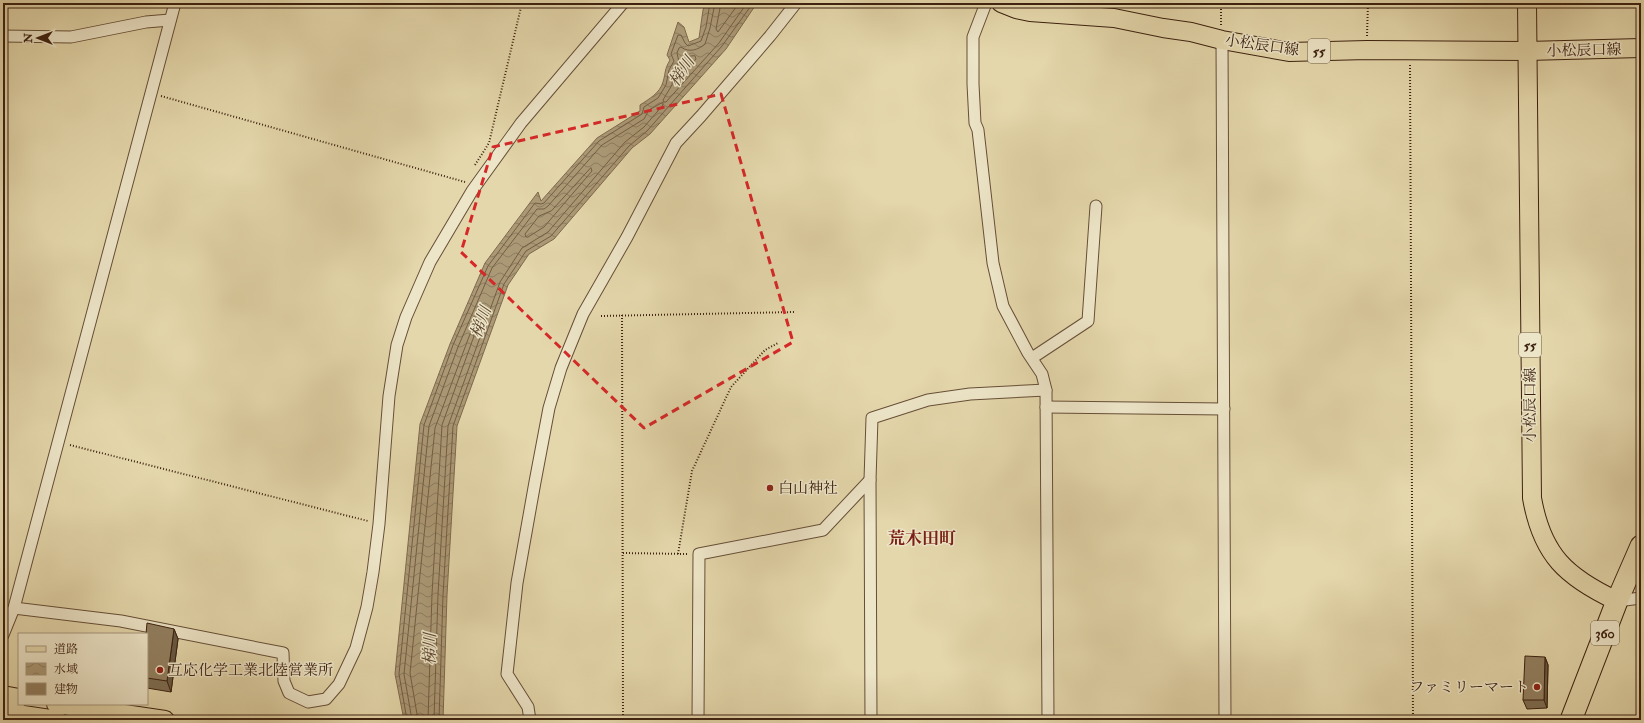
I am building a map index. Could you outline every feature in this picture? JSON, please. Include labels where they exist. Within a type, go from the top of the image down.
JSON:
[{"type":"highway","name":"360","points":[[1571,720],[1617,601],[1641,546]]},
{"type":"main road","name":"小松辰口線","points":[[1001,3],[1016,9],[1030,12],[1114,18],[1289,52],[1367,50],[1527,51],[1641,48]]},
{"type":"main road","name":"小松辰口線","points":[[1527,3],[1532,498],[1536,519],[1544,540],[1556,560],[1575,578],[1598,592],[1617,601]]},
{"type":"main road","points":[[3,695],[18,698]]},
{"type":"main road","points":[[63,705],[165,720]]},
{"type":"main road","points":[[3,712],[57,720]]},
{"type":"street","points":[[3,635],[14,608],[175,3]]},
{"type":"street","points":[[14,608],[121,621],[283,653],[284,681],[289,693],[308,702],[326,699],[339,684],[356,648],[367,607],[379,524],[389,396],[397,345],[406,317],[430,262],[472,191],[521,123],[623,3]]},
{"type":"street","points":[[530,720],[528,707],[507,674],[517,583],[549,408],[561,368],[582,314],[627,237],[676,143],[702,116],[796,3]]},
{"type":"street","points":[[986,3],[973,38],[973,84],[975,123],[978,130],[993,263],[1003,306],[1042,374],[1046,390],[1048,720]]},
{"type":"street","points":[[3,36],[71,37],[146,22],[170,20]]},
{"type":"street","points":[[1222,40],[1225,720]]},
{"type":"street","points":[[1032,358],[1088,321],[1096,206]]},
{"type":"street","points":[[871,720],[870,480],[872,418],[928,400],[970,394],[1046,390]]},
{"type":"street","points":[[1046,407],[1224,409]]},
{"type":"street","points":[[698,720],[699,554],[823,530],[870,480]]},
{"type":"street","points":[[1617,601],[1641,598]]},
{"type":"path","points":[[472,169],[489,143],[522,3]]},
{"type":"path","points":[[1221,3],[1222,40]]},
{"type":"path","points":[[1367,50],[1368,3]]},
{"type":"path","points":[[1410,50],[1413,720]]},
{"type":"path","points":[[150,93],[464,182]]},
{"type":"path","points":[[601,316],[795,312]]},
{"type":"path","points":[[622,315],[623,720]]},
{"type":"path","points":[[678,554],[692,471],[731,387],[765,350],[778,343]]},
{"type":"path","points":[[58,442],[379,524]]},
{"type":"path","points":[[623,553],[699,554]]},
{"type":"highlighted area","points":[[721,94],[793,342],[644,428],[461,252],[493,147]]},
{"type":"water","name":"梯川","points":[[706,3],[757,3],[726,49],[650,134],[632,148],[554,239],[529,254],[508,285],[457,426],[447,595],[443,720],[404,720],[395,674],[420,424],[450,344],[485,263],[538,192],[541,201],[597,138],[640,111],[640,105],[657,93],[662,86],[670,60],[667,55],[678,22],[684,27],[689,42],[699,38],[703,10]]},
{"type":"building","name":"互応化学工業北陸営業所","points":[[147,623],[174,629],[167,681],[148,678],[148,633],[146,633]]},
{"type":"building","name":"ファミリーマート","points":[[1525,656],[1545,657],[1544,700],[1523,700]]},
{"type":"place","name":"白山神社","points":[[770,488]]},
{"type":"place","name":"互応化学工業北陸営業所","points":[[160,670]]},
{"type":"place","name":"ファミリーマート","points":[[1537,687]]},
{"type":"district","name":"荒木田町","points":[[922,538]]}]
